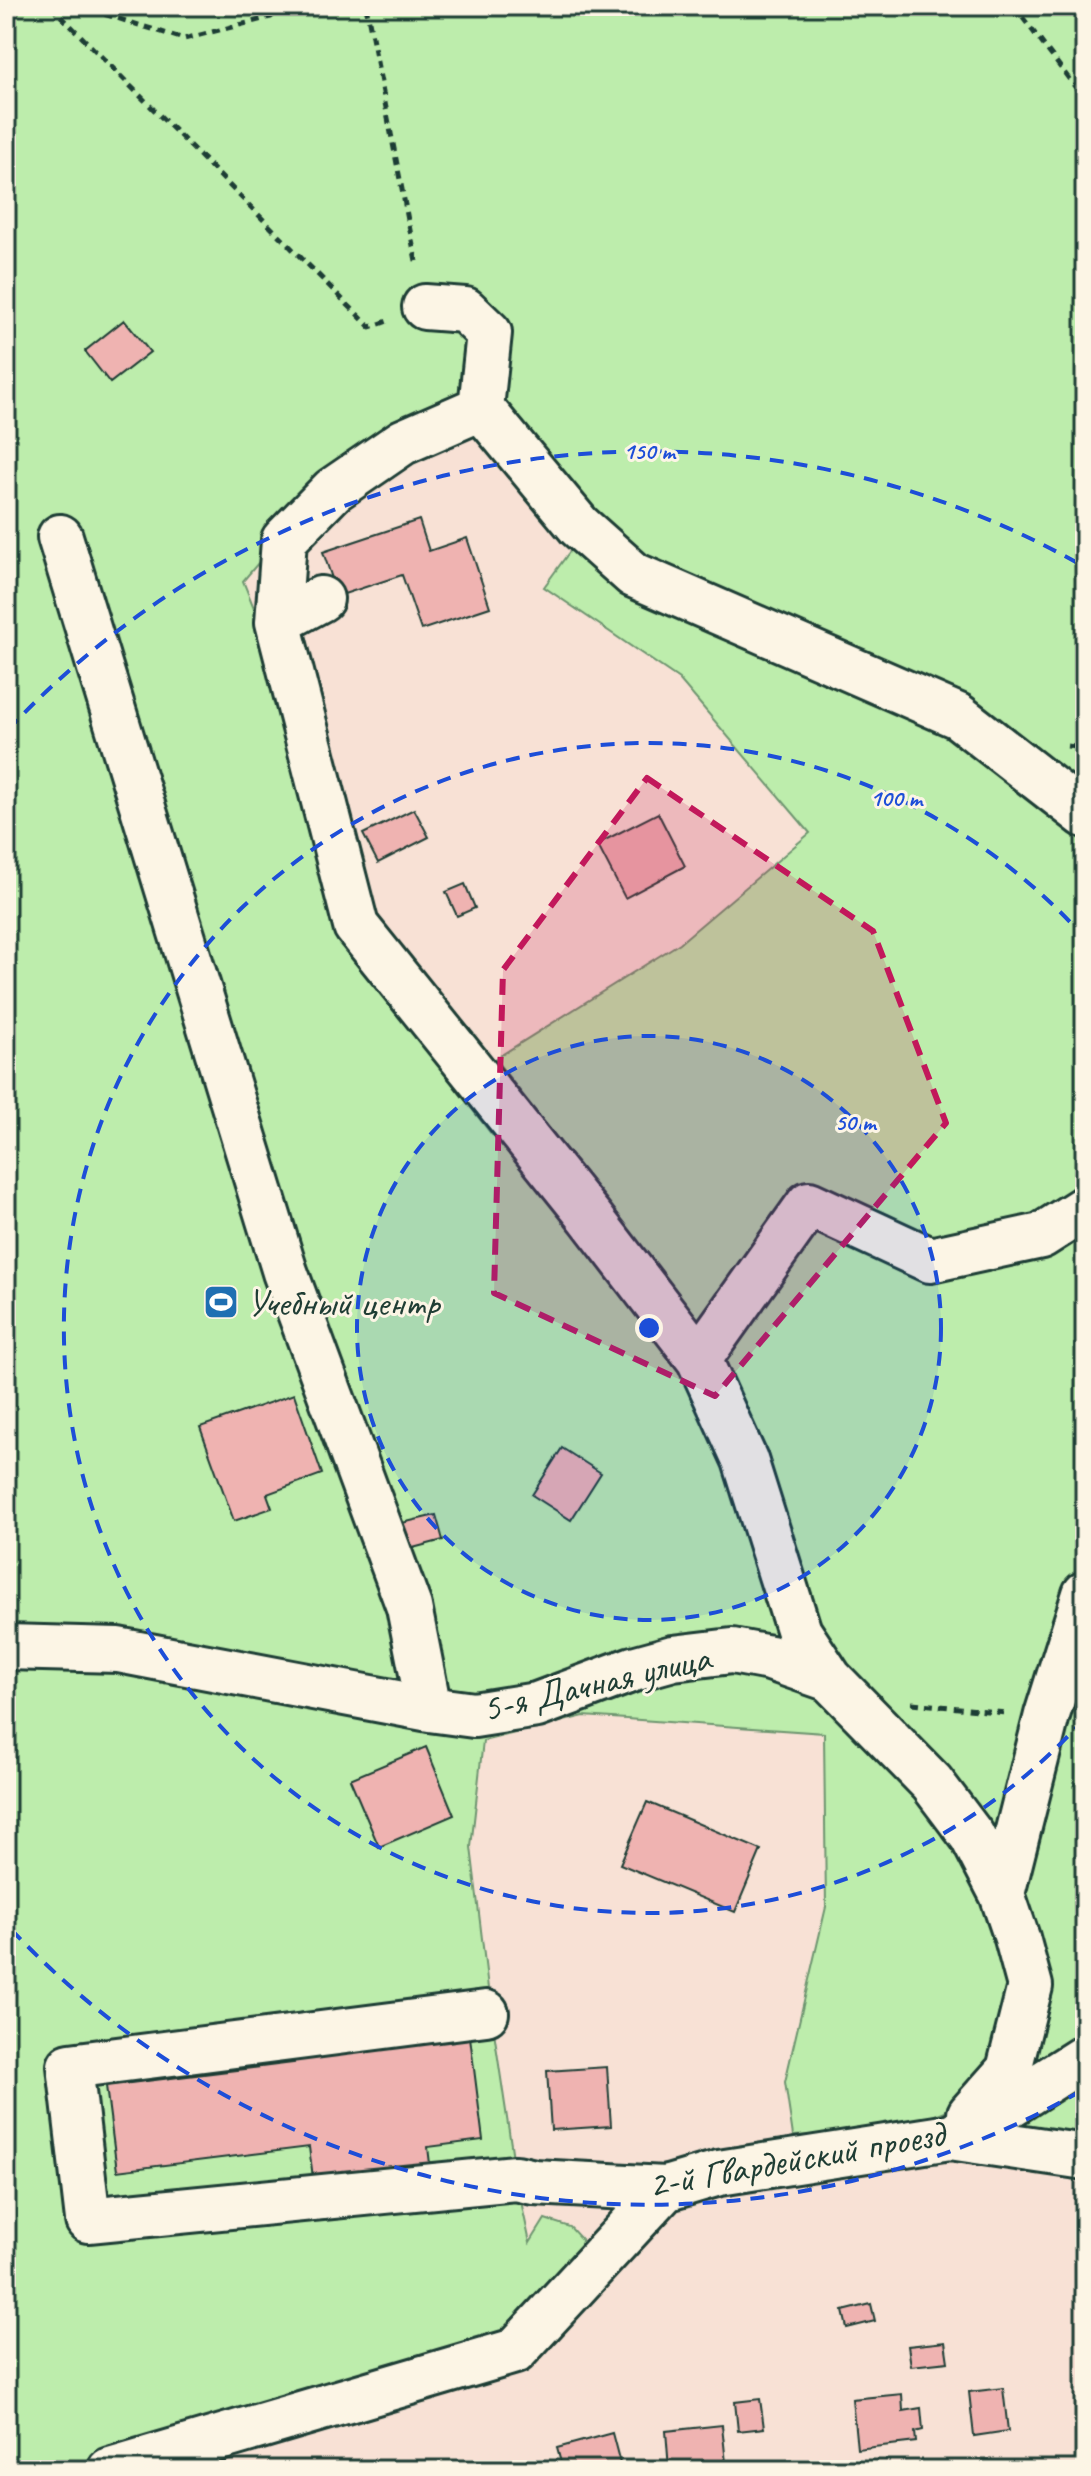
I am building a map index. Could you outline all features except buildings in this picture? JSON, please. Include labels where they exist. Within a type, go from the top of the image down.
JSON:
[{"type":"street","points":[[425,307],[465,310],[489,333],[481,408],[579,526],[634,575],[958,716],[1085,815]]},
{"type":"street","points":[[481,408],[403,442],[333,490],[284,540],[278,622],[356,926],[590,1217],[699,1359],[745,1460],[799,1632],[830,1679]]},
{"type":"street","points":[[60,537],[285,1272],[409,1607],[429,1709]]},
{"type":"street","points":[[278,622],[321,599]]},
{"type":"street","points":[[699,1359],[809,1204],[930,1260],[1041,1236],[1085,1208]]},
{"type":"street","points":[[1002,1894],[1047,1715],[1085,1594]]},
{"type":"street","name":"5-я Дачная улица","points":[[6,1647],[118,1650],[474,1715],[537,1705],[633,1669],[673,1658],[732,1651],[770,1658],[830,1679],[932,1783],[972,1836],[1002,1894],[1030,1986],[1009,2070],[950,2137]]},
{"type":"street","name":"2-й Гвардейский проезд","points":[[486,2013],[70,2066],[88,2220],[516,2178],[534,2182],[665,2189],[719,2173],[950,2137],[1011,2104],[1085,2057]]},
{"type":"street","points":[[950,2137],[1085,2157]]},
{"type":"street","points":[[110,2470],[515,2351],[665,2189]]},
{"type":"path","points":[[51,6],[370,327],[425,307],[366,6]]},
{"type":"path","points":[[78,6],[184,39],[271,17],[282,6]]},
{"type":"path","points":[[1014,6],[1085,100]]},
{"type":"path","points":[[898,1699],[971,1711],[1047,1715]]},
{"type":"highlighted area","points":[[647,778],[873,931],[946,1123],[715,1396],[494,1293],[503,970]]},
{"type":"green space","points":[[6,6],[1085,6],[1085,2042],[953,2108],[894,2131],[793,2136],[785,2082],[826,1907],[824,1733],[584,1716],[483,1741],[471,1847],[490,2005],[516,2178],[530,2243],[545,2219],[570,2227],[582,2240],[578,2263],[507,2330],[227,2425],[63,2470],[6,2470]],"holes":[[[467,404],[596,515],[544,587],[679,679],[810,833],[680,943],[495,1059],[580,1168],[492,1135],[375,984],[346,834],[243,581],[345,460]]]},
{"type":"green space","points":[[1085,2075],[1085,2147],[1013,2125]]},
{"type":"place","name":"Учебный центр","points":[[221,1302]]}]
